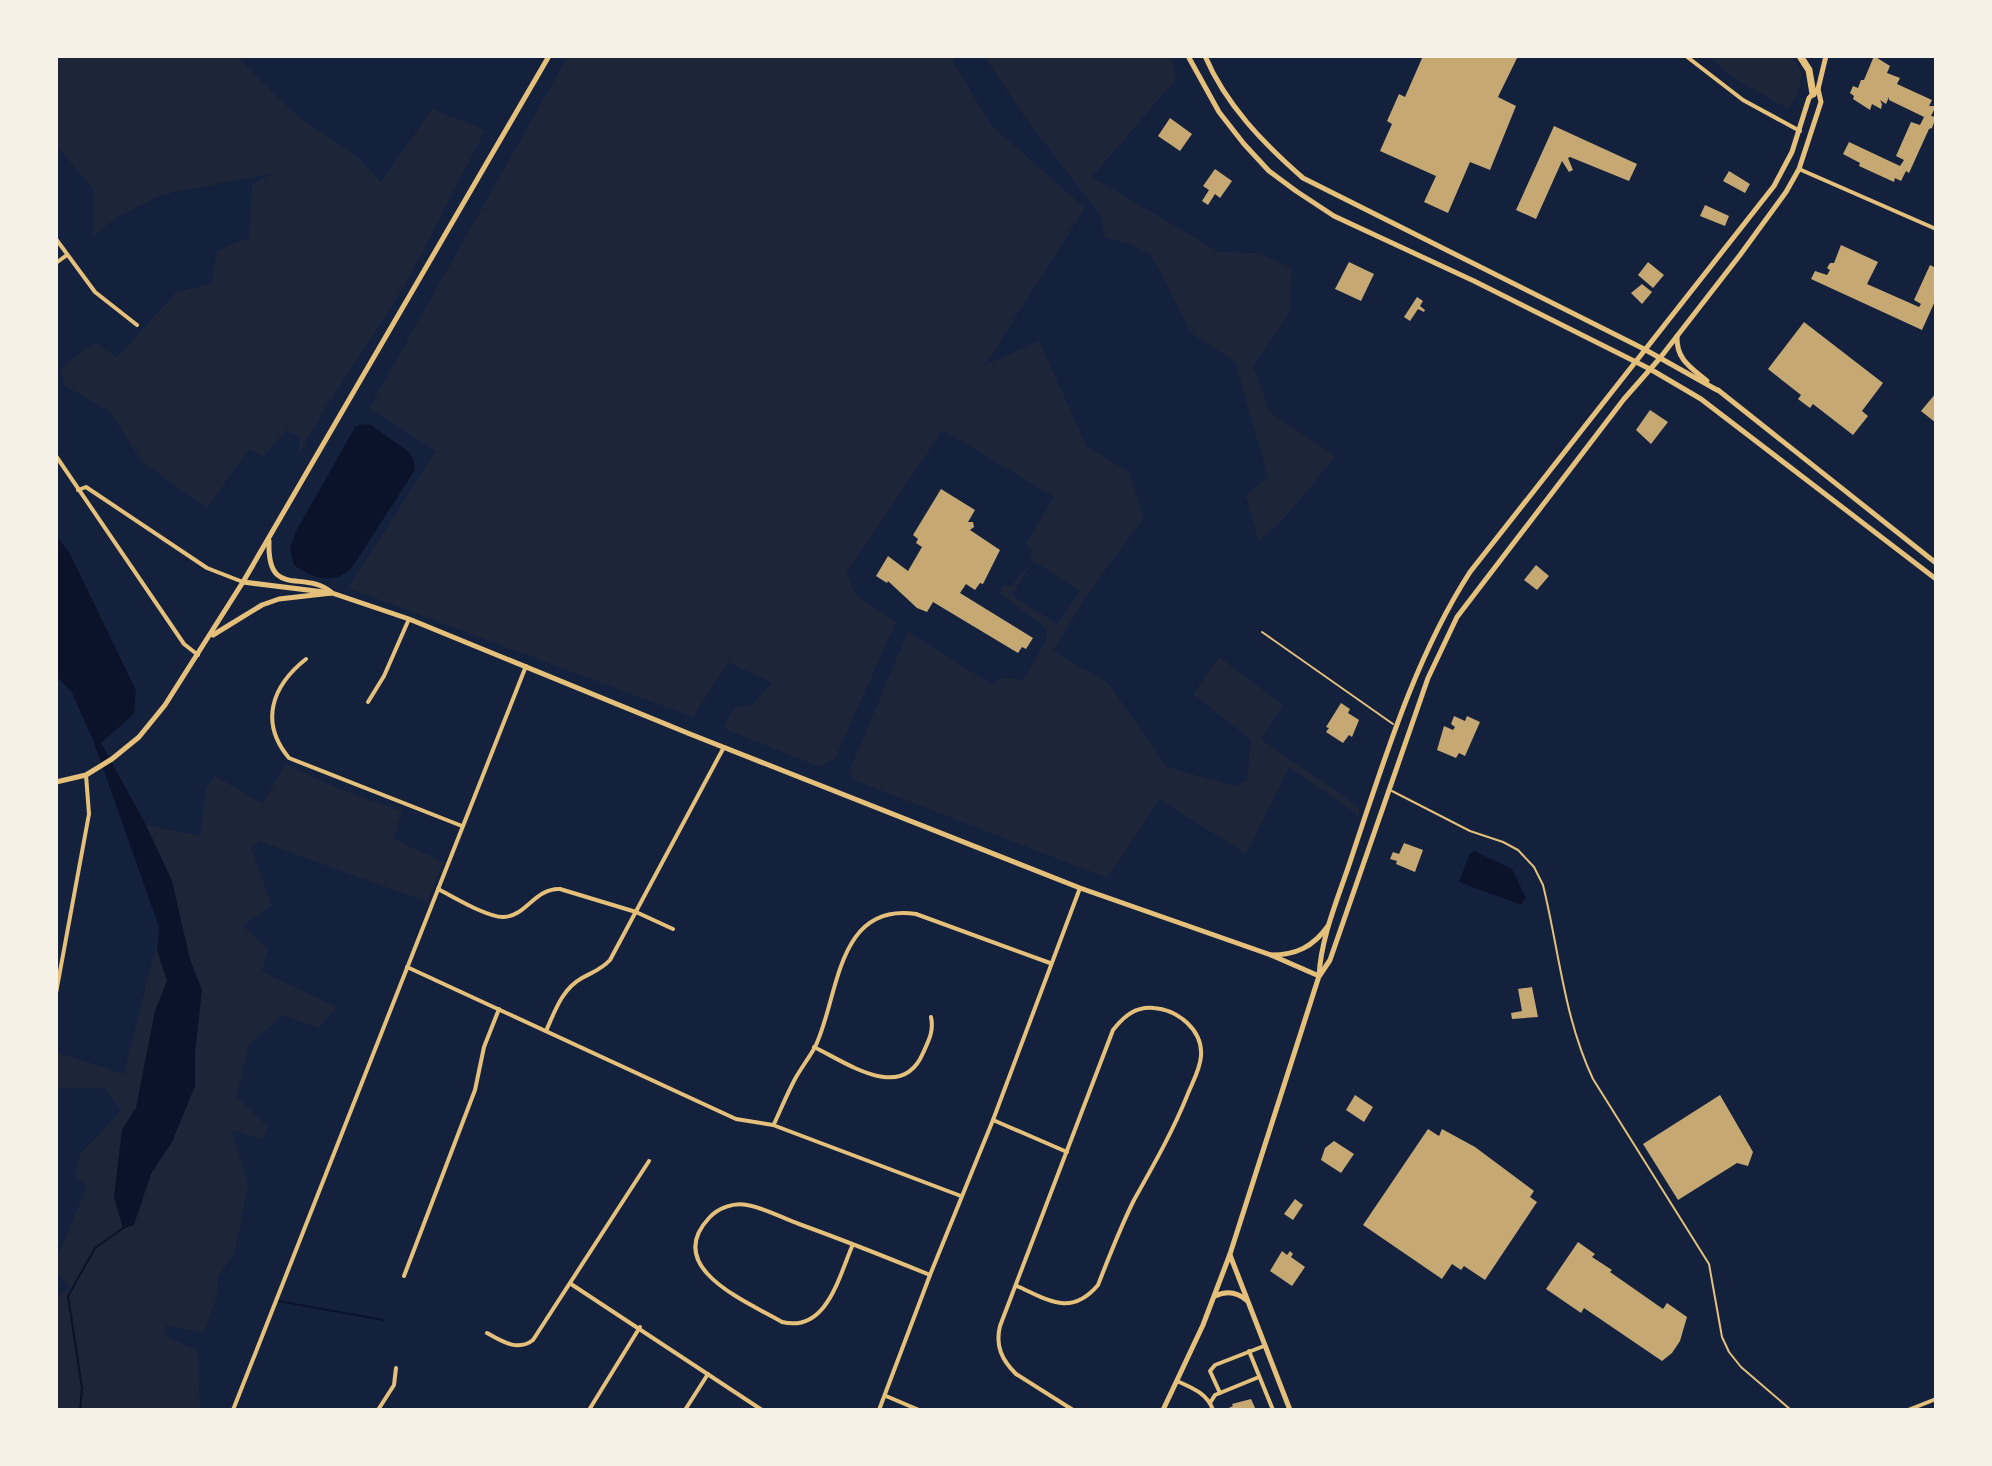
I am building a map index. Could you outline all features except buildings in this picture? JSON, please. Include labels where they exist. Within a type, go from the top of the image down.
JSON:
[{"type":"highway","points":[[1800,56],[1816,91]]},
{"type":"main road","points":[[56,782],[86,775],[139,737],[198,655],[549,56]]},
{"type":"main road","points":[[1188,56],[1219,112],[1244,144],[1268,169],[1296,191],[1334,216],[1650,369],[1701,399],[1936,579]]},
{"type":"main road","points":[[1205,56],[1224,92],[1244,119],[1274,153],[1303,178],[1644,349],[1717,390]]},
{"type":"main road","points":[[1163,1410],[1230,1254],[1319,976],[1320,958],[1331,922],[1432,637],[1470,572],[1774,186],[1800,131],[1809,98],[1816,91],[1826,56]]},
{"type":"main road","points":[[1319,976],[1330,960],[1428,678],[1457,617],[1624,399],[1765,224],[1799,169],[1821,102],[1816,91]]},
{"type":"main road","points":[[1677,335],[1682,360],[1936,563]]},
{"type":"main road","points":[[269,537],[269,554],[275,573],[285,580],[325,587],[332,593]]},
{"type":"main road","points":[[243,582],[332,593],[409,619],[1080,888],[1271,955],[1319,976]]},
{"type":"main road","points":[[209,638],[262,605],[279,599],[332,593]]},
{"type":"main road","points":[[1271,955],[1286,955],[1311,945],[1331,922]]},
{"type":"main road","points":[[1230,1254],[1290,1410]]},
{"type":"main road","points":[[1214,1297],[1228,1292],[1240,1295],[1247,1301]]},
{"type":"street","points":[[1686,56],[1743,100],[1800,131]]},
{"type":"street","points":[[1799,169],[1936,229]]},
{"type":"street","points":[[56,239],[95,292],[137,325]]},
{"type":"street","points":[[56,263],[67,255]]},
{"type":"street","points":[[56,456],[184,644],[198,655]]},
{"type":"street","points":[[78,490],[86,487],[207,568],[243,582]]},
{"type":"street","points":[[368,702],[384,676],[409,619]]},
{"type":"street","points":[[306,659],[286,678],[272,708],[275,737],[289,758],[462,826]]},
{"type":"street","points":[[233,1410],[526,666]]},
{"type":"street","points":[[546,1031],[561,997],[569,987],[610,960],[724,747]]},
{"type":"street","points":[[56,993],[89,814],[86,775]]},
{"type":"street","points":[[879,1410],[1080,888]]},
{"type":"street","points":[[437,889],[495,917],[515,914],[550,889],[636,912],[673,929]]},
{"type":"street","points":[[773,1125],[814,1047],[840,963],[870,922],[882,915],[916,914],[1050,963]]},
{"type":"street","points":[[407,967],[736,1119],[773,1125],[961,1196]]},
{"type":"street","points":[[1017,1286],[1055,1304],[1068,1305],[1090,1294],[1098,1285],[1133,1202],[1170,1137],[1198,1068],[1200,1045],[1190,1025],[1180,1017],[1158,1008],[1144,1008],[1131,1012],[1113,1030],[1000,1326],[1000,1352],[1016,1374],[1073,1410]]},
{"type":"street","points":[[404,1276],[475,1090],[484,1047],[499,1009]]},
{"type":"street","points":[[814,1047],[873,1076],[902,1076],[918,1065],[932,1033],[931,1017]]},
{"type":"street","points":[[993,1120],[1067,1152]]},
{"type":"street","points":[[487,1333],[503,1342],[528,1345],[537,1336],[649,1161]]},
{"type":"street","points":[[853,1244],[824,1309],[805,1322],[792,1324],[782,1322],[707,1277],[695,1253],[698,1233],[704,1223],[722,1208],[746,1204],[853,1244],[930,1275]]},
{"type":"street","points":[[570,1283],[762,1410]]},
{"type":"street","points":[[589,1410],[640,1327]]},
{"type":"street","points":[[1220,1393],[1210,1371],[1215,1365],[1264,1346]]},
{"type":"street","points":[[1249,1351],[1273,1410]]},
{"type":"street","points":[[378,1410],[394,1385],[396,1368]]},
{"type":"street","points":[[685,1410],[708,1374]]},
{"type":"street","points":[[1210,1403],[1215,1395],[1260,1376]]},
{"type":"street","points":[[1177,1381],[1197,1389],[1213,1410]]},
{"type":"street","points":[[886,1396],[919,1410]]},
{"type":"street","points":[[1908,1410],[1936,1399]]},
{"type":"lane","points":[[1262,632],[1398,727]]},
{"type":"lane","points":[[1389,790],[1470,831],[1511,846],[1528,858],[1534,867],[1549,908],[1573,1030],[1588,1070],[1709,1264],[1722,1337],[1729,1352],[1741,1367],[1791,1410]]},
{"type":"shaded area","points":[[56,56],[236,56],[295,114],[357,157],[381,182],[432,109],[485,130],[405,285],[298,455],[300,437],[286,430],[263,457],[249,449],[207,508],[142,462],[110,412],[64,385],[61,368],[95,342],[117,358],[176,292],[211,284],[217,251],[249,237],[252,185],[273,173],[161,195],[116,218],[93,236],[93,188],[56,146]]},
{"type":"shaded area","points":[[568,56],[950,56],[990,124],[1085,208],[985,365],[1039,341],[1087,447],[1129,472],[1143,519],[1087,595],[1053,651],[1109,684],[1167,767],[1234,786],[1247,780],[1251,740],[1193,694],[1219,657],[1283,705],[1261,739],[1359,807],[1359,816],[1289,767],[1246,854],[1159,799],[1107,878],[854,780],[850,769],[908,632],[993,685],[999,678],[1023,680],[1047,639],[1047,629],[999,593],[1003,585],[1011,586],[1033,561],[1030,558],[1034,552],[1026,543],[1054,497],[943,430],[846,572],[855,594],[896,622],[835,758],[820,767],[723,728],[734,708],[752,705],[772,683],[728,662],[693,717],[348,588],[436,451],[369,408]],"holes":[[[1033,561],[1080,591],[1057,624],[1012,595]]]},
{"type":"shaded area","points":[[1172,56],[1176,79],[1092,177],[1219,252],[1259,253],[1292,268],[1290,312],[1253,366],[1270,412],[1336,456],[1280,523],[1259,541],[1246,496],[1268,476],[1235,362],[1191,333],[1152,256],[1133,245],[1104,237],[1102,218],[1024,116],[985,57]]},
{"type":"shaded area","points":[[1706,56],[1792,56],[1802,75],[1796,97],[1788,109],[1734,78]]},
{"type":"shaded area","points":[[371,425],[409,452],[415,470],[351,569],[337,577],[316,577],[294,565],[290,549],[295,533],[355,427]]},
{"type":"shaded area","points":[[56,536],[69,552],[136,690],[134,714],[101,743],[146,825],[172,881],[190,959],[202,990],[195,1086],[172,1142],[151,1174],[134,1225],[123,1229],[114,1197],[122,1130],[136,1108],[155,1011],[167,981],[157,950],[159,927],[93,740],[72,693],[56,676]]},
{"type":"shaded area","points":[[285,764],[344,791],[402,811],[394,839],[443,862],[427,902],[259,841],[251,849],[272,905],[243,926],[268,948],[262,972],[337,1007],[319,1028],[283,1015],[249,1045],[236,1096],[268,1127],[263,1139],[231,1130],[248,1186],[234,1254],[218,1277],[216,1300],[203,1333],[167,1325],[163,1335],[198,1351],[200,1406],[205,1410],[56,1410],[56,1299],[69,1287],[56,1271],[56,1261],[87,1186],[75,1177],[80,1154],[121,1111],[105,1088],[56,1088],[56,1052],[124,1074],[172,881],[146,825],[200,836],[206,788],[215,776],[263,804]]},
{"type":"shaded area","points":[[1474,851],[1512,869],[1526,898],[1521,905],[1459,882],[1469,855]]},
{"type":"waterway","points":[[80,1410],[82,1388],[68,1296],[95,1248],[122,1229]]},
{"type":"waterway","points":[[278,1301],[383,1320]]}]
